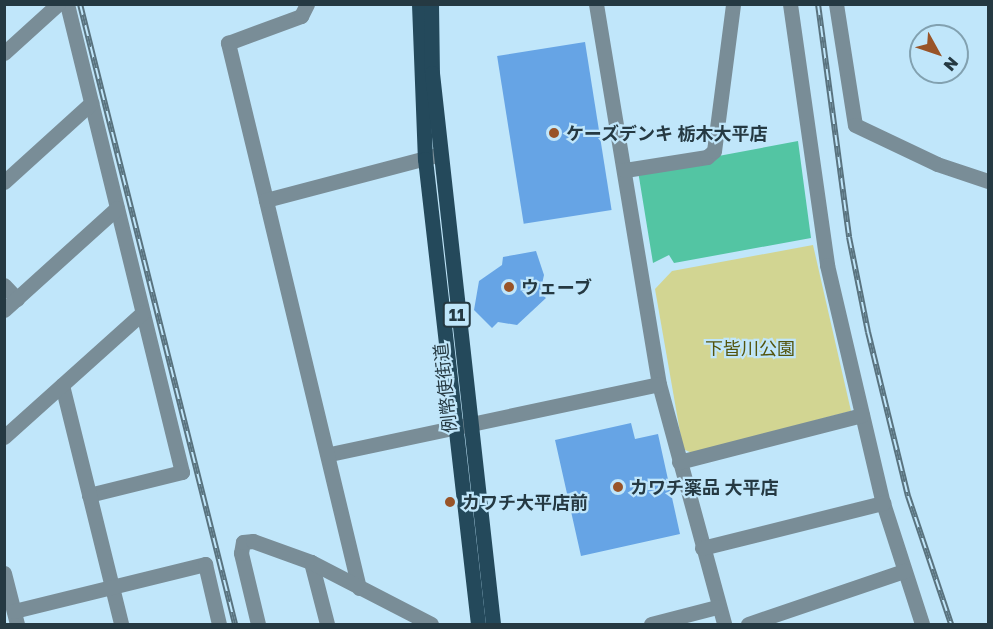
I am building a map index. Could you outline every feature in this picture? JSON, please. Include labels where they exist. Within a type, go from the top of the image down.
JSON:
[{"type":"main road","name":"例幣使街道","points":[[419,4],[432,157],[461,425],[478,624]]},
{"type":"main road","name":"例幣使街道","points":[[431,4],[432,157]]},
{"type":"main road","name":"例幣使街道","points":[[461,425],[493,624]]},
{"type":"street","points":[[4,53],[58,4]]},
{"type":"street","points":[[67,4],[182,472],[89,495]]},
{"type":"street","points":[[307,4],[301,16],[228,44],[330,454],[359,588]]},
{"type":"street","points":[[596,4],[659,384],[717,607],[724,624]]},
{"type":"street","points":[[625,170],[707,157],[714,151],[733,4]]},
{"type":"street","points":[[790,4],[827,265],[883,503],[922,624]]},
{"type":"street","points":[[836,4],[855,125],[928,160],[988,181]]},
{"type":"street","points":[[4,182],[91,103]]},
{"type":"street","points":[[266,200],[432,157]]},
{"type":"street","points":[[4,310],[117,208]]},
{"type":"street","points":[[4,285],[17,299]]},
{"type":"street","points":[[4,437],[142,314]]},
{"type":"street","points":[[330,454],[659,384]]},
{"type":"street","points":[[62,385],[121,624]]},
{"type":"street","points":[[679,462],[862,415]]},
{"type":"street","points":[[702,548],[883,503]]},
{"type":"street","points":[[258,624],[241,554],[243,542],[253,541],[311,562],[359,588],[403,617],[431,624]]},
{"type":"street","points":[[311,562],[327,624]]},
{"type":"street","points":[[4,573],[16,618],[112,587],[205,564],[219,624]]},
{"type":"street","points":[[748,624],[904,571]]},
{"type":"street","points":[[651,624],[717,607]]},
{"type":"green space","name":"下皆川公園","points":[[813,245],[851,411],[692,453],[683,449],[655,289],[672,271]]},
{"type":"shaded area","points":[[798,141],[811,238],[674,263],[669,255],[653,263],[638,171]]},
{"type":"building","name":"ケーズデンキ 栃木大平店","points":[[585,42],[612,210],[524,224],[497,56]]},
{"type":"building","name":"ウェーブ","points":[[536,251],[544,275],[540,293],[546,298],[517,325],[498,322],[492,328],[474,310],[479,281],[502,265],[503,257]]},
{"type":"building","name":"カワチ薬品 大平店","points":[[631,423],[635,439],[658,434],[680,534],[581,556],[555,440]]},
{"type":"railway","points":[[80,4],[235,624]]},
{"type":"railway","points":[[818,4],[849,237],[868,332],[908,496],[951,624]]},
{"type":"place","name":"ケーズデンキ 栃木大平店","points":[[554,133]]},
{"type":"place","name":"ウェーブ","points":[[509,287]]},
{"type":"place","name":"カワチ薬品 大平店","points":[[618,487]]},
{"type":"place","name":"カワチ大平店前","points":[[450,502]]}]
